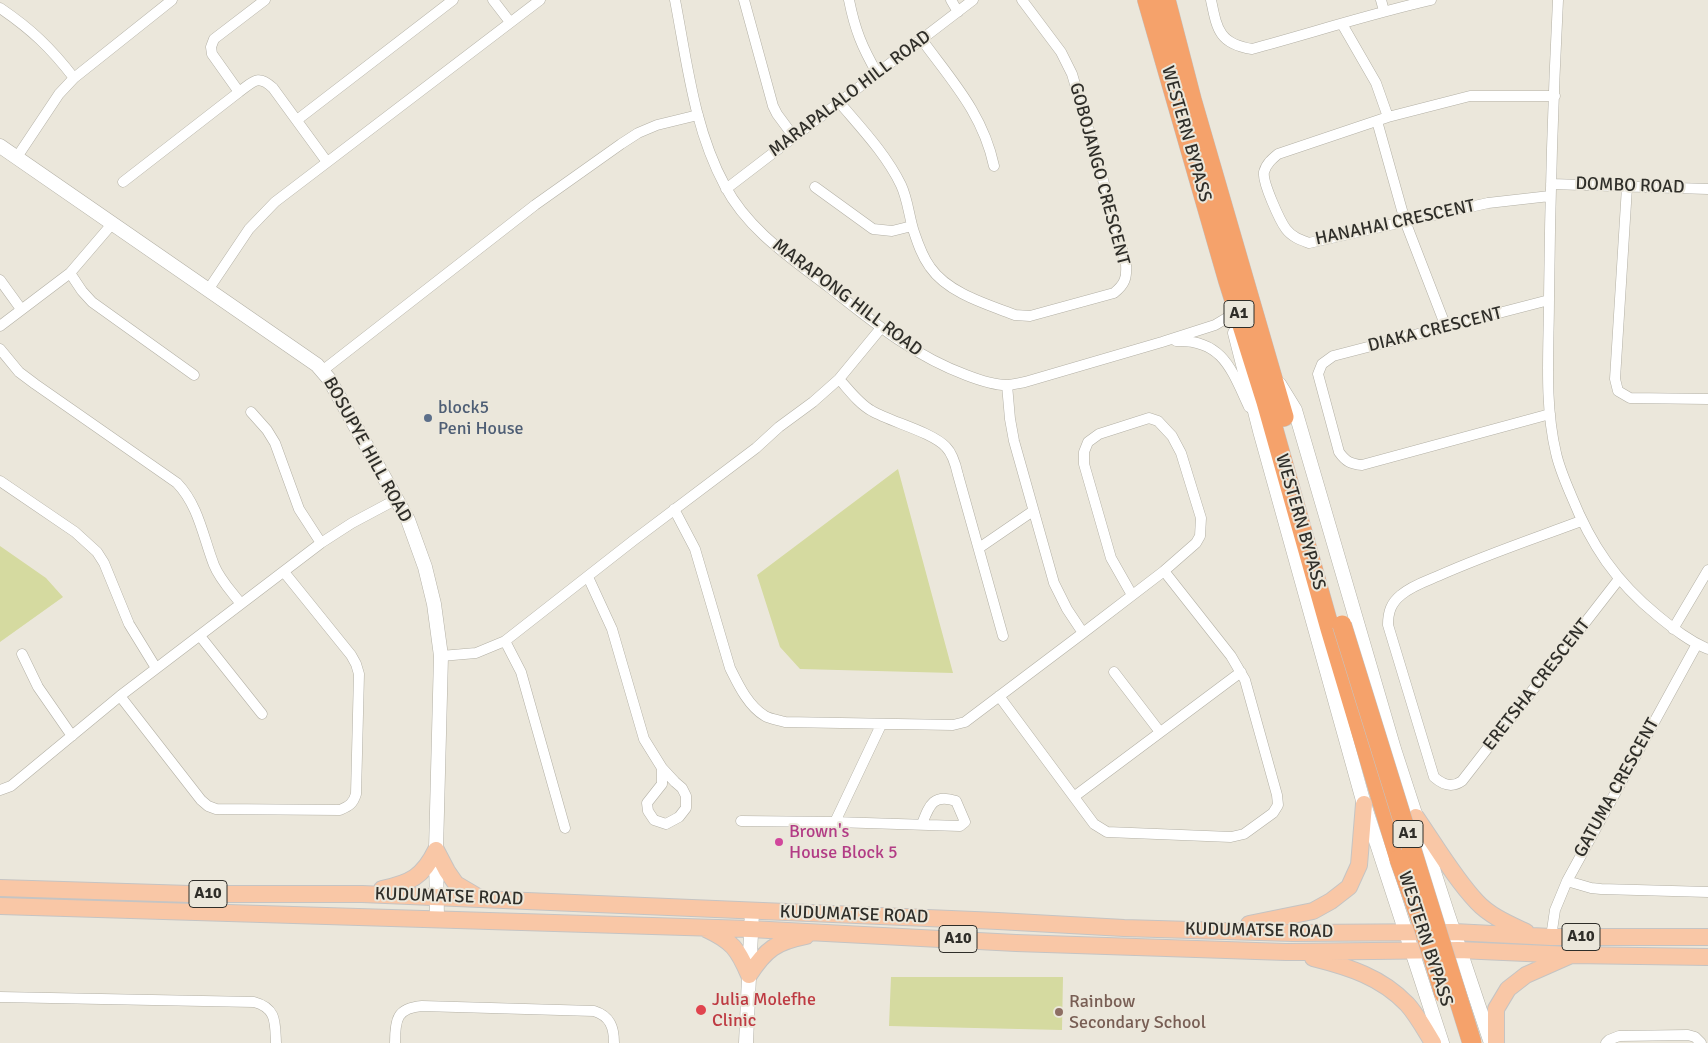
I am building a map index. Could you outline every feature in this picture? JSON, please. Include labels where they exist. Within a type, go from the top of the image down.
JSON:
[{"type":"highway","name":"WESTERN BYPASS","points":[[1148,0],[1228,280],[1266,402],[1330,629],[1399,859],[1424,929],[1459,1043]]},
{"type":"highway","name":"WESTERN BYPASS","points":[[1166,0],[1192,100],[1271,370],[1342,625],[1472,1043]]},
{"type":"main road","points":[[1217,930],[1313,912],[1349,887],[1359,865],[1364,804]]},
{"type":"main road","points":[[1416,817],[1477,902],[1496,918],[1534,936]]},
{"type":"main road","points":[[362,894],[413,880],[427,866],[436,850]]},
{"type":"main road","points":[[436,850],[456,884],[480,898]]},
{"type":"main road","name":"KUDUMATSE ROAD","points":[[0,888],[190,894],[362,894],[480,898],[1124,928],[1293,933],[1454,932],[1551,937],[1708,937]]},
{"type":"main road","name":"KUDUMATSE ROAD","points":[[0,906],[703,927],[1016,943],[1286,952],[1460,950],[1571,955],[1708,957]]},
{"type":"main road","points":[[703,927],[726,938],[742,958],[749,975]]},
{"type":"main road","points":[[749,975],[763,954],[774,946],[791,939],[826,932]]},
{"type":"main road","points":[[1286,952],[1355,969],[1383,983],[1408,1005],[1433,1043]]},
{"type":"main road","points":[[1496,1043],[1496,1009],[1508,988],[1526,975],[1571,955]]},
{"type":"street","points":[[17,157],[58,94],[74,78],[172,0]]},
{"type":"street","points":[[298,120],[453,0]]},
{"type":"street","points":[[493,0],[510,22]]},
{"type":"street","points":[[208,290],[249,229],[275,202],[540,0]]},
{"type":"street","name":"MARAPONG HILL ROAD","points":[[675,0],[698,115],[714,164],[726,188],[750,221],[773,244],[881,328],[914,351],[936,363],[975,379],[993,384],[1008,385],[1025,382],[1162,342],[1215,325],[1230,316]]},
{"type":"street","points":[[744,0],[773,106],[794,137]]},
{"type":"street","points":[[849,0],[856,31],[877,73]]},
{"type":"street","points":[[951,0],[958,12]]},
{"type":"street","name":"MARAPALALO HILL ROAD","points":[[726,188],[973,0]]},
{"type":"street","name":"GOBOJANGO CRESCENT","points":[[912,226],[923,256],[930,268],[942,279],[958,291],[1022,317],[1114,293],[1124,285],[1127,276],[1126,264],[1072,74],[1061,52],[1022,0]]},
{"type":"street","points":[[1211,0],[1217,28],[1226,40],[1237,47],[1252,49],[1384,11],[1431,0]]},
{"type":"street","points":[[1381,0],[1384,11]]},
{"type":"street","points":[[1558,0],[1552,184],[1550,196],[1548,374],[1550,414],[1555,452],[1581,521],[1595,546],[1619,579],[1637,599],[1673,629],[1708,649]]},
{"type":"street","points":[[240,92],[212,54],[211,47],[214,39],[262,1]]},
{"type":"street","points":[[0,8],[37,36],[53,51],[74,78]]},
{"type":"street","points":[[1342,24],[1376,83],[1388,117]]},
{"type":"street","points":[[922,40],[978,119],[990,147],[994,166]]},
{"type":"street","points":[[123,182],[252,82],[259,80],[265,80],[298,120],[328,162]]},
{"type":"street","points":[[1446,327],[1405,220],[1377,121],[1470,96],[1555,96]]},
{"type":"street","points":[[815,186],[873,229],[892,231],[912,226],[909,210],[900,184],[870,139],[839,102]]},
{"type":"street","points":[[322,371],[504,228],[621,144],[638,133],[657,125],[698,115]]},
{"type":"street","name":"HANAHAI CRESCENT","points":[[1377,121],[1278,154],[1268,162],[1263,174],[1267,191],[1286,230],[1297,239],[1309,243],[1405,220],[1488,203],[1550,196]]},
{"type":"street","name":"BOSUPYE HILL ROAD","points":[[0,146],[317,365],[329,379],[397,499],[408,520],[425,567],[434,604],[441,656],[436,850],[437,919]]},
{"type":"street","name":"DOMBO ROAD","points":[[1552,184],[1708,189]]},
{"type":"street","points":[[1627,187],[1615,379],[1618,391],[1630,398],[1708,399]]},
{"type":"street","points":[[0,326],[70,273],[112,224]]},
{"type":"street","points":[[70,273],[92,302],[194,375]]},
{"type":"street","points":[[0,280],[21,309]]},
{"type":"street","points":[[1228,280],[1224,292],[1230,316],[1364,804],[1442,1043]]},
{"type":"street","name":"DIAKA CRESCENT","points":[[1549,300],[1333,356],[1322,364],[1318,374],[1339,452],[1346,461],[1352,464],[1362,465],[1550,414]]},
{"type":"street","points":[[441,656],[476,653],[505,641],[756,448],[778,427],[813,402],[839,379],[881,328]]},
{"type":"street","points":[[1162,342],[1185,341],[1200,344],[1219,353],[1232,371],[1260,430]]},
{"type":"street","points":[[0,349],[19,372],[178,483],[196,511],[215,567],[241,604]]},
{"type":"street","points":[[1271,370],[1295,410],[1416,817],[1491,1043]]},
{"type":"street","points":[[839,379],[873,412],[935,439],[945,446],[955,463],[1003,636]]},
{"type":"street","points":[[1008,385],[1010,419],[1014,441],[1033,511],[1060,597],[1083,634]]},
{"type":"street","points":[[251,412],[267,430],[275,443],[299,509],[321,543]]},
{"type":"street","points":[[674,510],[695,549],[730,668],[739,686],[752,704],[766,716],[784,722],[953,725],[969,719],[1164,571],[1196,543],[1202,527],[1181,453],[1164,426],[1158,421],[1149,418],[1099,434],[1088,442],[1084,452],[1084,464],[1111,558],[1132,595]]},
{"type":"street","points":[[0,481],[75,532],[97,552],[104,563],[129,624],[156,668]]},
{"type":"street","points":[[0,790],[11,786],[120,696],[321,543],[352,523],[397,499]]},
{"type":"street","points":[[979,548],[1033,511]]},
{"type":"street","name":"ERETSHA CRESCENT","points":[[1581,521],[1457,567],[1415,586],[1402,593],[1388,612],[1390,634],[1434,777],[1451,786],[1462,781],[1619,579]]},
{"type":"street","points":[[1673,629],[1708,570]]},
{"type":"street","points":[[1000,696],[1094,824],[1107,832],[1232,837],[1244,834],[1273,813],[1278,805],[1277,795],[1247,685],[1231,656],[1164,571]]},
{"type":"street","points":[[120,696],[201,800],[208,806],[216,809],[340,810],[350,805],[356,794],[359,674],[351,656],[284,572]]},
{"type":"street","points":[[588,577],[612,629],[644,739],[662,768],[682,788],[686,796],[686,808],[679,818],[666,824],[654,820],[648,811],[647,803],[662,784],[662,768]]},
{"type":"street","points":[[200,636],[262,714]]},
{"type":"street","points":[[505,641],[521,672],[565,828]]},
{"type":"street","name":"GATUMA CRESCENT","points":[[1551,937],[1555,910],[1567,881],[1697,644]]},
{"type":"street","points":[[22,654],[38,687],[72,736]]},
{"type":"street","points":[[1114,672],[1160,732]]},
{"type":"street","points":[[1075,796],[1241,672]]},
{"type":"street","points":[[835,822],[882,725]]},
{"type":"street","points":[[741,821],[922,824]]},
{"type":"street","points":[[1392,886],[1405,898],[1417,900],[1429,894],[1435,887],[1436,878]]},
{"type":"street","points":[[1567,881],[1601,889],[1708,892]]},
{"type":"street","points":[[746,1043],[752,910]]},
{"type":"street","points":[[1436,1024],[1441,995],[1450,989],[1459,988],[1466,990],[1480,1006]]},
{"type":"street","points":[[0,997],[254,1002],[261,1004],[271,1011],[275,1020],[276,1043]]},
{"type":"street","points":[[395,1043],[397,1019],[403,1010],[422,1006],[594,1011],[602,1014],[611,1022],[614,1032],[614,1043]]},
{"type":"street","points":[[1606,1043],[1619,1036],[1668,1035],[1688,1035],[1695,1037],[1701,1043]]},
{"type":"green space","points":[[898,469],[953,673],[800,669],[780,647],[757,575]]},
{"type":"green space","points":[[0,546],[46,578],[63,597],[0,642]]},
{"type":"green space","points":[[891,977],[1063,977],[1062,1030],[889,1026]]},
{"type":"place","name":"block5 Peni House","points":[[428,418]]},
{"type":"place","name":"Brown's House Block 5","points":[[779,842]]},
{"type":"place","name":"Julia Molefhe Clinic","points":[[701,1010]]},
{"type":"place","name":"Rainbow Secondary School","points":[[1059,1012]]}]
